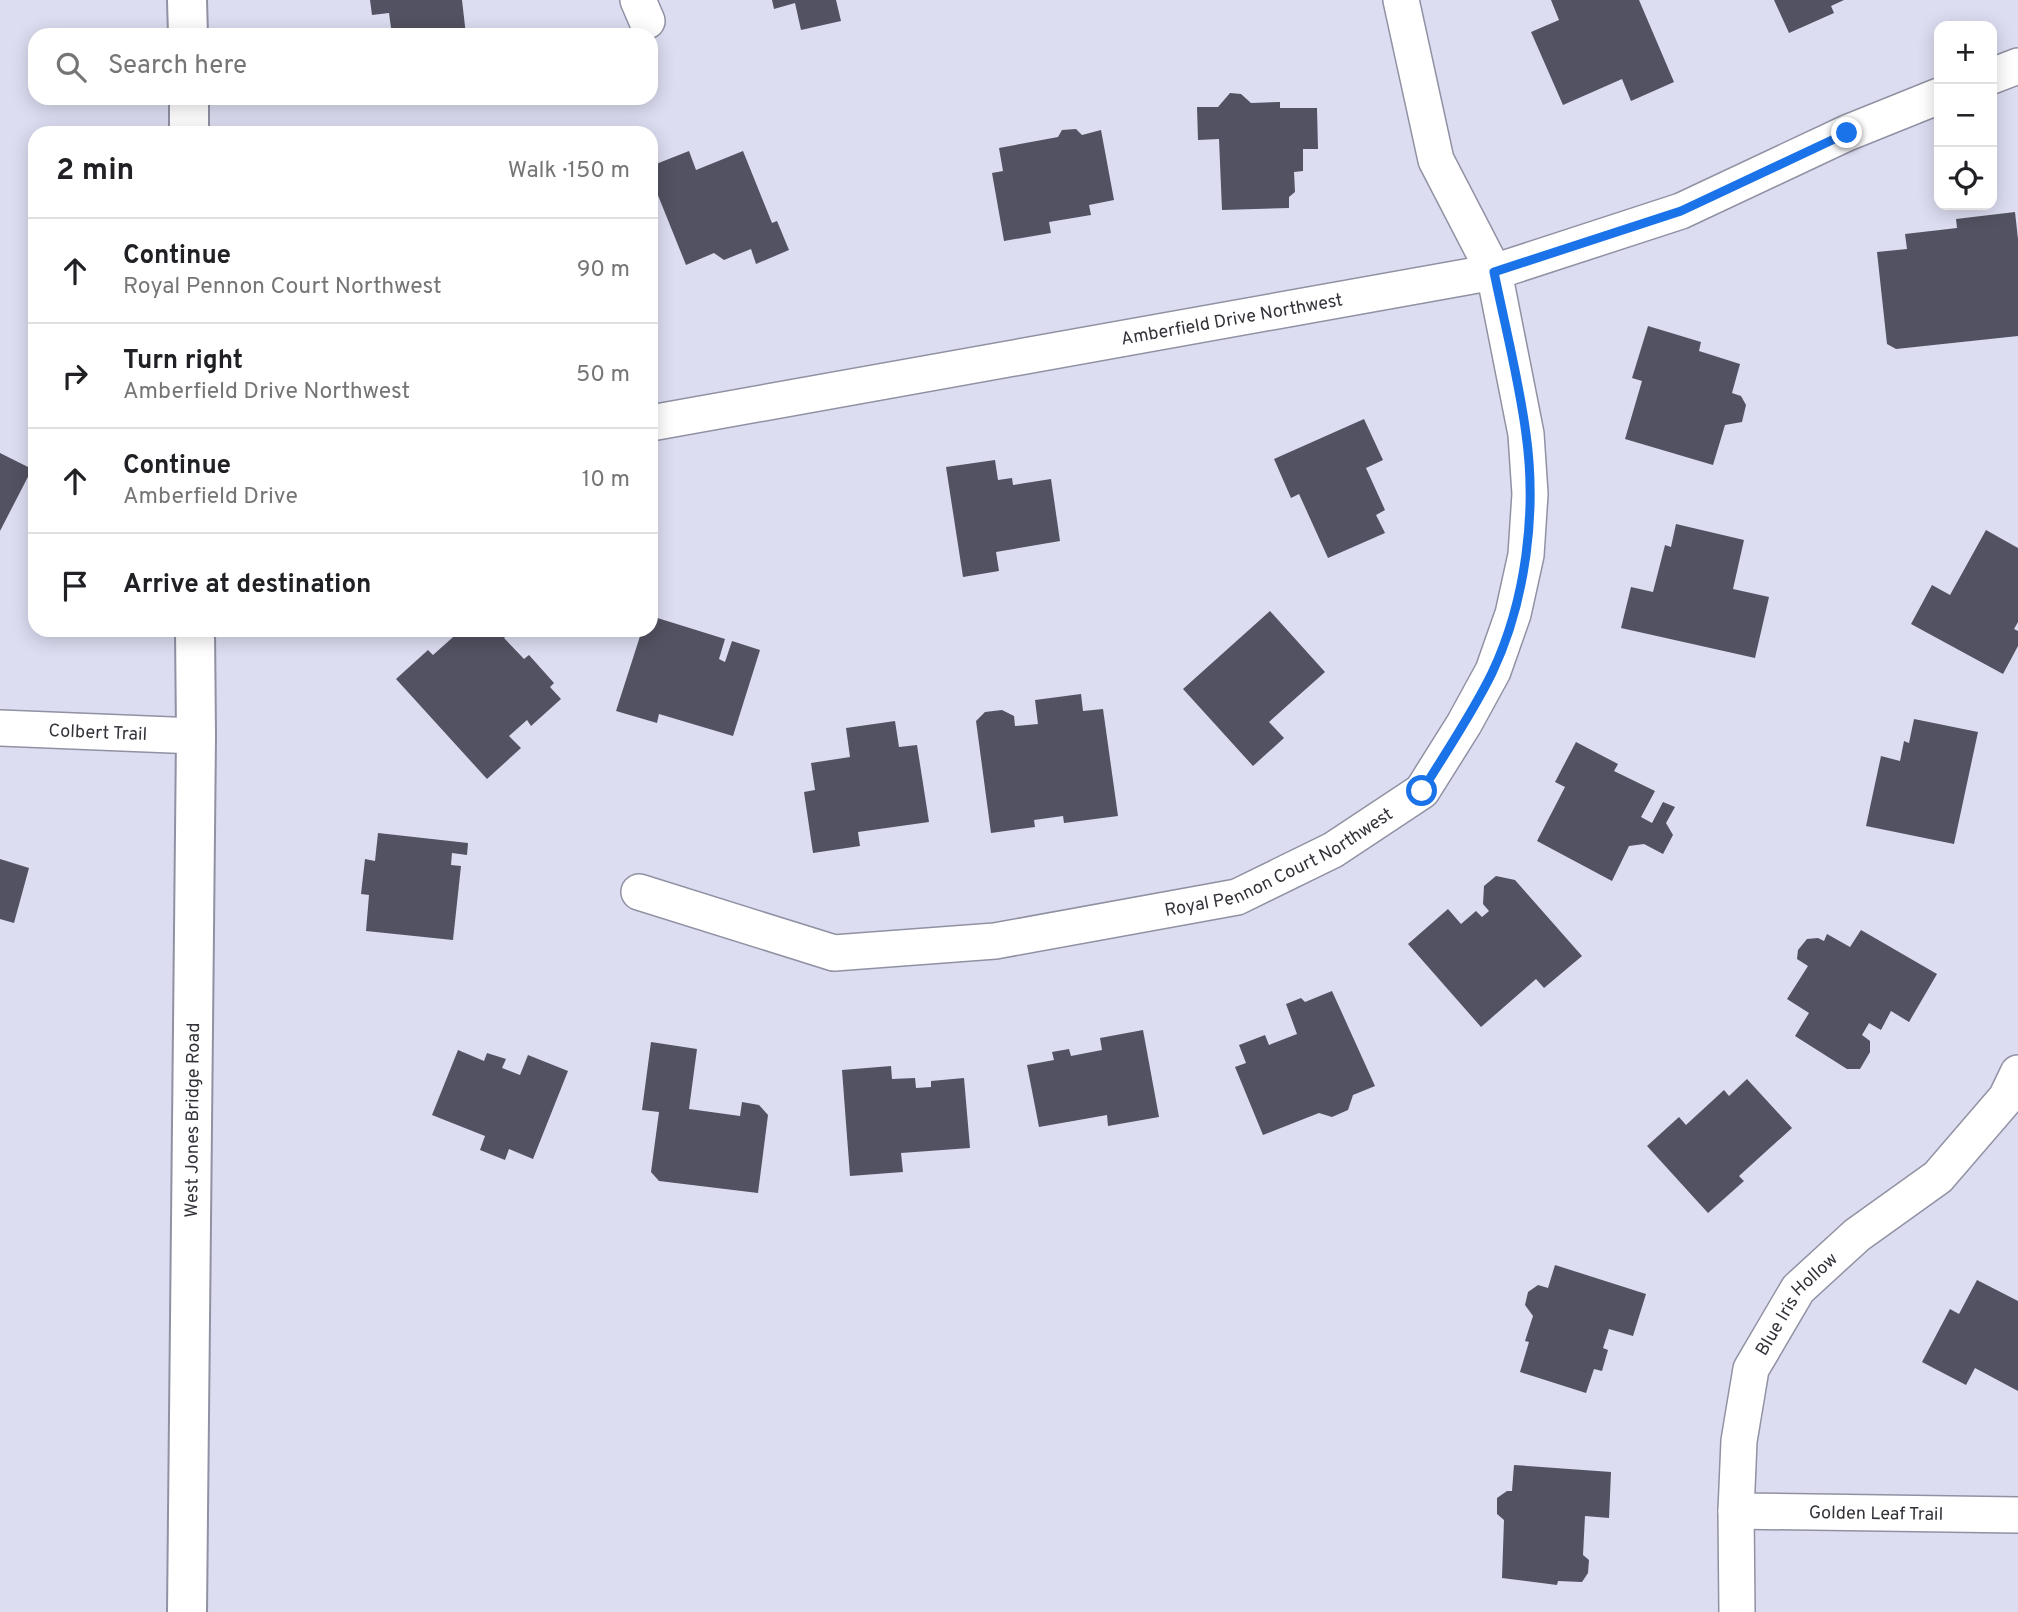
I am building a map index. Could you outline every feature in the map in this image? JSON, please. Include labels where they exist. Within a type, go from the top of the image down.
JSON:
[{"type":"street","points":[[187,0],[188,28]]},
{"type":"street","name":"Royal Pennon Court Northwest","points":[[639,892],[834,953],[995,941],[1237,897],[1333,850],[1422,791],[1493,671],[1513,614],[1526,555],[1530,495],[1527,434],[1494,272],[1436,160],[1401,0]]},
{"type":"street","points":[[1997,74],[2018,66]]},
{"type":"street","name":"Amberfield Drive Northwest","points":[[658,422],[1494,272],[1681,211],[1847,133],[1934,98]]},
{"type":"street","points":[[188,105],[189,126]]},
{"type":"street","name":"West Jones Bridge Road","points":[[187,1612],[195,637]]},
{"type":"street","name":"Colbert Trail","points":[[0,727],[196,736]]},
{"type":"street","name":"Blue Iris Hollow","points":[[1737,1612],[1736,1511],[1740,1441],[1751,1369],[1798,1289],[1857,1234],[1938,1177],[2006,1098],[2018,1073]]},
{"type":"street","name":"Golden Leaf Trail","points":[[1736,1511],[2018,1515]]},
{"type":"building","points":[[370,0],[462,0],[465,28],[391,28],[389,13],[372,15]]},
{"type":"building","points":[[772,0],[836,0],[841,21],[801,30],[795,3],[774,9]]},
{"type":"building","points":[[1551,0],[1639,0],[1674,82],[1631,101],[1622,79],[1563,105],[1531,32],[1559,20]]},
{"type":"building","points":[[1774,0],[1844,0],[1831,6],[1834,13],[1789,33]]},
{"type":"building","points":[[1230,93],[1241,94],[1251,103],[1280,102],[1280,108],[1317,108],[1318,149],[1303,149],[1303,171],[1294,172],[1295,192],[1289,197],[1289,208],[1222,210],[1219,139],[1198,140],[1197,107],[1218,107]]},
{"type":"building","points":[[1076,129],[1082,135],[1101,130],[1114,200],[1089,205],[1091,215],[1049,222],[1051,233],[1004,241],[992,173],[1003,171],[999,148],[1058,137],[1062,130]]},
{"type":"building","points":[[689,151],[696,170],[743,151],[772,223],[777,221],[789,250],[756,264],[751,249],[724,260],[714,253],[686,265],[658,195],[658,163]]},
{"type":"building","points":[[2015,212],[2018,239],[2018,336],[1896,349],[1887,344],[1877,252],[1907,249],[1905,234],[1957,228],[1956,219]]},
{"type":"building","points":[[1648,326],[1701,342],[1699,351],[1740,364],[1732,393],[1741,396],[1746,405],[1742,422],[1725,425],[1713,465],[1625,439],[1642,381],[1632,378]]},
{"type":"building","points":[[1364,419],[1383,460],[1366,468],[1385,510],[1376,515],[1385,533],[1328,558],[1299,494],[1291,498],[1274,459]]},
{"type":"building","points":[[0,453],[28,467],[28,477],[0,531]]},
{"type":"building","points":[[995,460],[998,480],[1012,478],[1013,485],[1051,479],[1060,541],[996,552],[999,571],[963,577],[946,467]]},
{"type":"building","points":[[1676,524],[1744,540],[1733,589],[1769,597],[1755,658],[1621,628],[1631,587],[1653,592],[1665,545],[1671,547]]},
{"type":"building","points":[[1986,530],[2018,548],[2018,622],[2014,629],[2018,631],[2018,646],[2003,674],[1911,624],[1932,585],[1950,595]]},
{"type":"building","points":[[1270,611],[1325,672],[1269,722],[1284,738],[1253,766],[1183,689]]},
{"type":"building","points":[[658,618],[725,639],[719,659],[725,662],[732,641],[760,650],[733,736],[659,714],[657,723],[616,711],[640,637],[658,637]]},
{"type":"building","points":[[453,637],[505,637],[524,659],[529,655],[554,683],[550,687],[561,699],[531,726],[527,720],[509,736],[521,748],[487,779],[396,679],[428,650],[433,655]]},
{"type":"building","points":[[1081,694],[1083,711],[1103,709],[1118,816],[1064,823],[1063,816],[1034,820],[1035,827],[991,833],[976,721],[985,712],[1002,710],[1014,716],[1015,726],[1038,724],[1035,700]]},
{"type":"building","points":[[1914,719],[1978,732],[1954,844],[1866,826],[1881,756],[1900,761],[1904,741],[1909,743]]},
{"type":"building","points":[[895,721],[899,747],[917,745],[929,822],[858,832],[860,846],[813,853],[804,792],[815,790],[811,763],[850,757],[846,728]]},
{"type":"building","points":[[1576,742],[1618,764],[1614,771],[1655,791],[1641,817],[1652,823],[1663,802],[1675,807],[1666,823],[1673,835],[1663,854],[1644,844],[1629,846],[1612,881],[1537,841],[1565,787],[1555,782]]},
{"type":"building","points":[[378,833],[468,843],[467,855],[452,853],[451,865],[461,866],[453,940],[366,931],[369,895],[361,894],[365,859],[375,861]]},
{"type":"building","points":[[0,859],[29,868],[14,923],[0,919]]},
{"type":"building","points":[[1496,876],[1515,880],[1582,956],[1544,988],[1536,979],[1481,1027],[1408,944],[1448,909],[1461,924],[1476,911],[1482,917],[1489,911],[1483,904],[1484,886]]},
{"type":"building","points":[[1861,930],[1937,974],[1909,1022],[1891,1011],[1881,1030],[1869,1023],[1862,1035],[1870,1041],[1870,1052],[1860,1069],[1847,1069],[1795,1036],[1809,1013],[1787,999],[1808,966],[1797,959],[1798,950],[1807,939],[1818,938],[1824,941],[1827,934],[1850,947]]},
{"type":"building","points":[[1332,991],[1375,1086],[1353,1095],[1348,1110],[1332,1117],[1319,1113],[1263,1135],[1235,1067],[1246,1063],[1239,1045],[1265,1035],[1269,1045],[1297,1034],[1286,1004],[1301,998],[1305,1002]]},
{"type":"building","points":[[1143,1030],[1159,1117],[1108,1126],[1107,1115],[1039,1127],[1027,1065],[1054,1060],[1052,1052],[1069,1049],[1071,1056],[1102,1050],[1100,1038]]},
{"type":"building","points":[[651,1042],[697,1049],[689,1109],[740,1116],[742,1102],[759,1105],[768,1115],[758,1193],[659,1181],[651,1172],[659,1112],[642,1110]]},
{"type":"building","points":[[458,1050],[484,1061],[487,1053],[506,1059],[502,1068],[520,1075],[528,1055],[568,1071],[533,1159],[509,1149],[505,1160],[480,1150],[485,1136],[432,1115]]},
{"type":"building","points":[[891,1066],[892,1079],[915,1078],[916,1088],[931,1087],[931,1081],[964,1078],[970,1148],[901,1153],[903,1172],[850,1176],[842,1070]]},
{"type":"building","points":[[1747,1079],[1792,1128],[1739,1176],[1744,1181],[1708,1213],[1647,1146],[1679,1117],[1686,1125],[1724,1090],[1729,1096]]},
{"type":"building","points":[[1555,1265],[1646,1294],[1633,1336],[1609,1329],[1603,1348],[1608,1350],[1602,1371],[1594,1369],[1586,1393],[1520,1372],[1529,1342],[1525,1341],[1533,1316],[1525,1305],[1528,1292],[1538,1285],[1548,1288]]},
{"type":"building","points":[[1977,1280],[2018,1301],[2018,1391],[1975,1368],[1966,1385],[1922,1362],[1950,1309],[1959,1314]]},
{"type":"building","points":[[1514,1465],[1611,1472],[1609,1518],[1585,1516],[1583,1555],[1589,1560],[1588,1573],[1582,1582],[1558,1581],[1557,1585],[1502,1578],[1504,1520],[1497,1514],[1497,1498],[1507,1491],[1512,1491]]},
{"type":"route","points":[[1422,791],[1493,671],[1513,614],[1526,555],[1530,495],[1527,434],[1494,272],[1681,211],[1847,133]]}]
